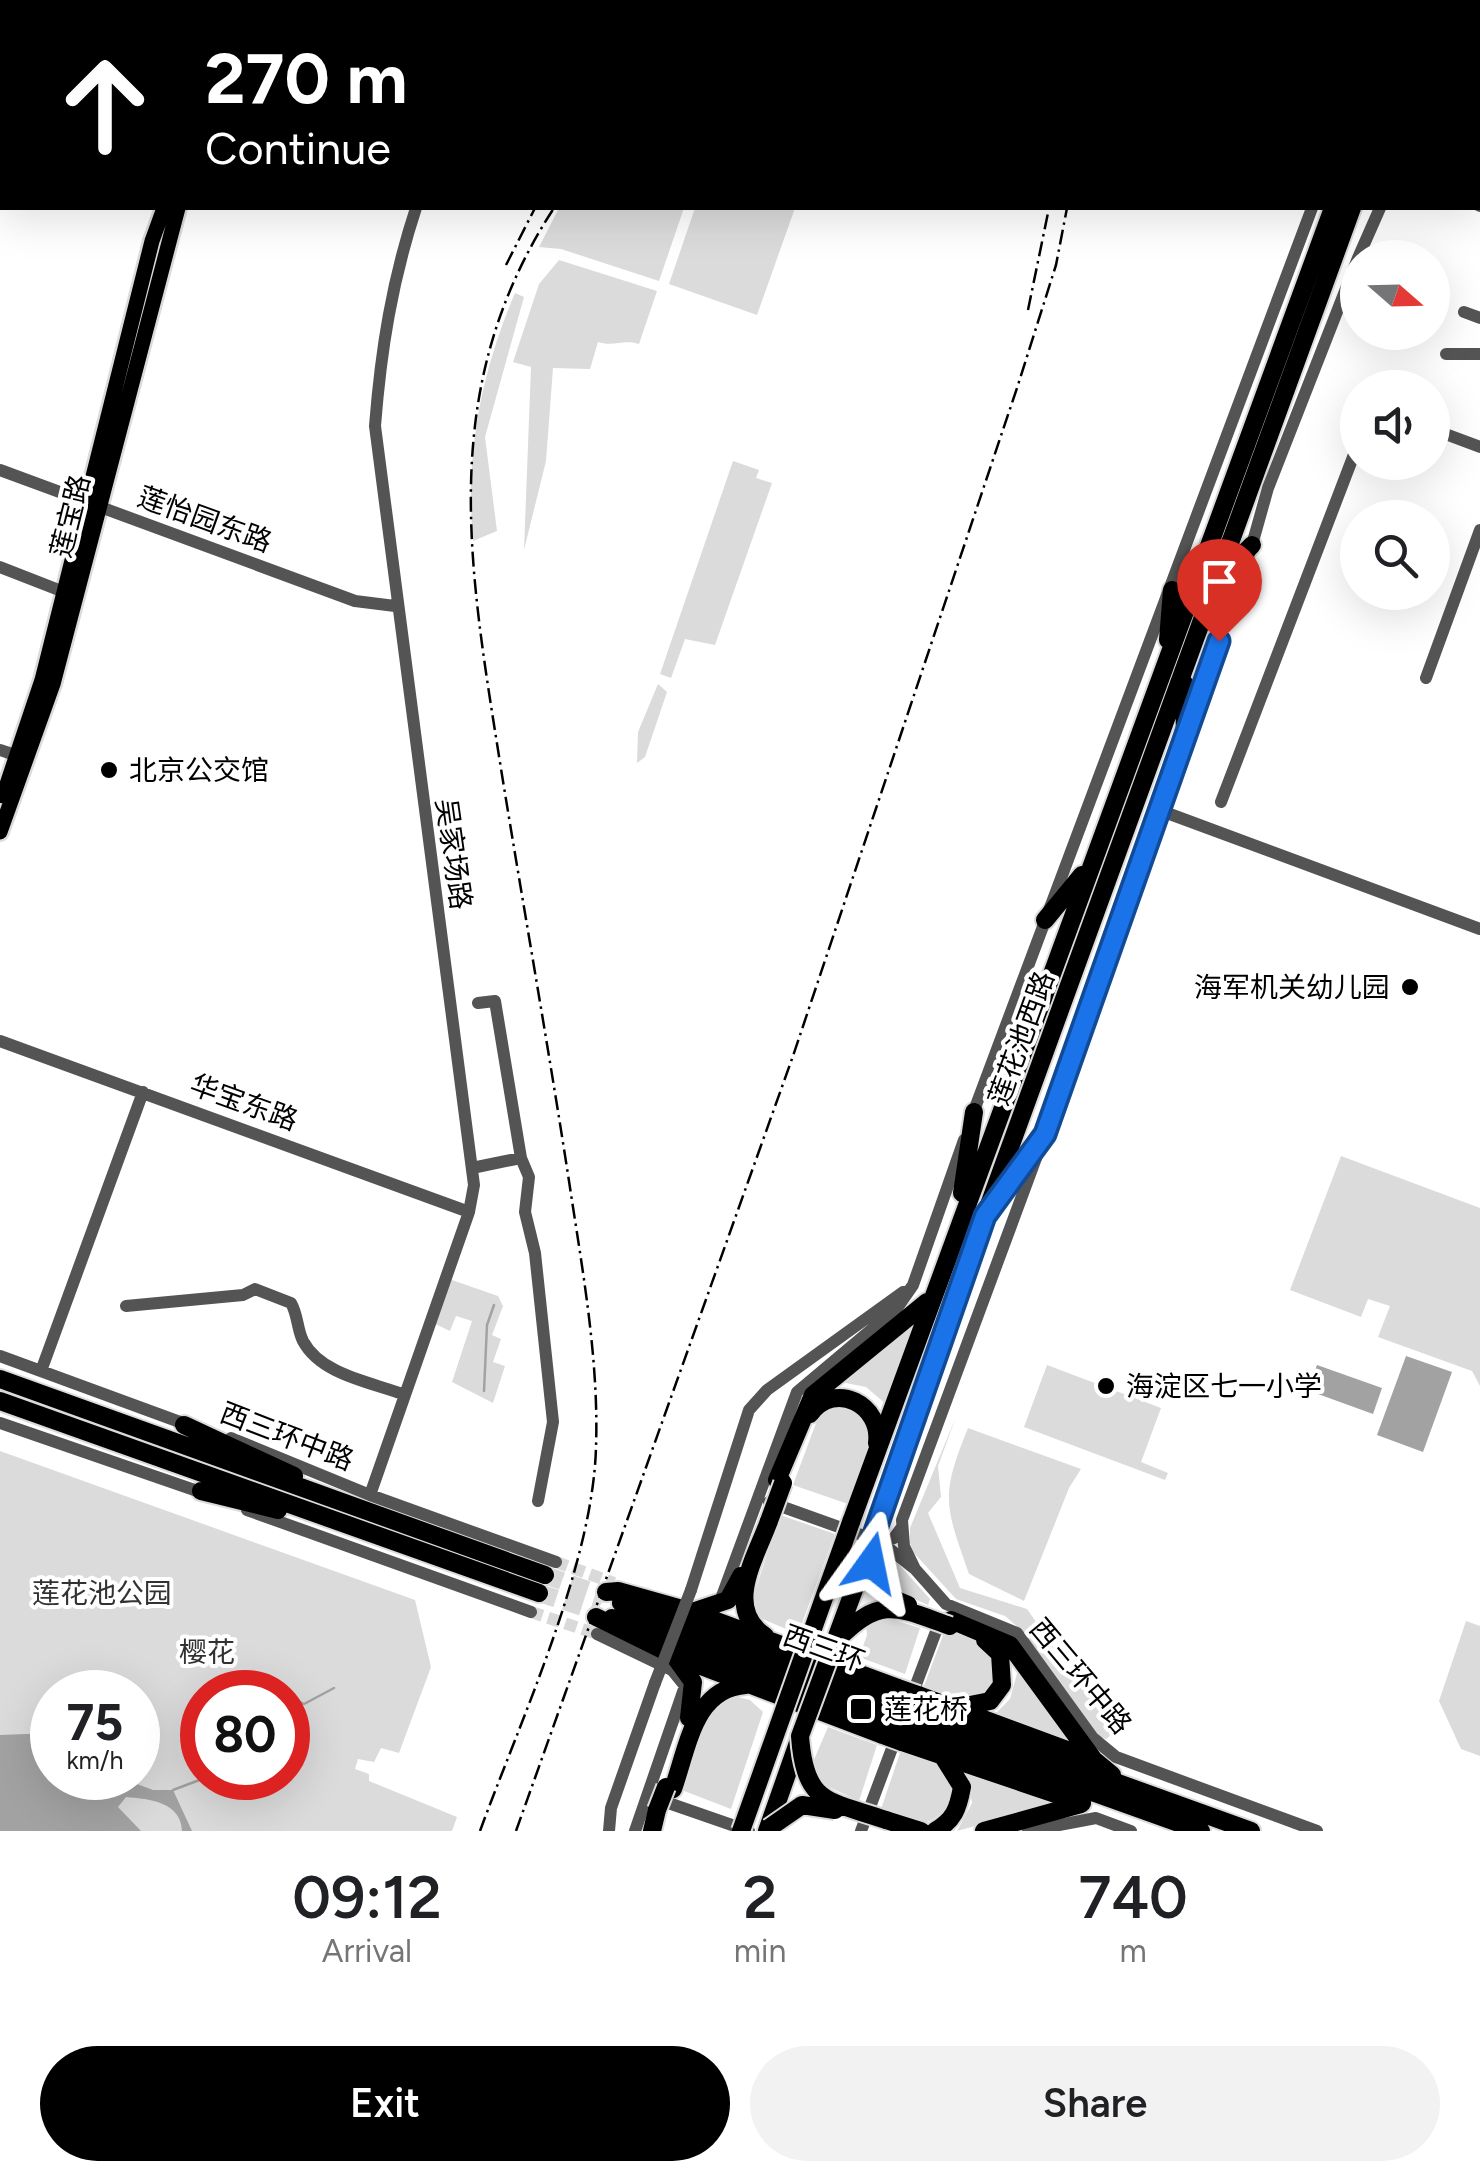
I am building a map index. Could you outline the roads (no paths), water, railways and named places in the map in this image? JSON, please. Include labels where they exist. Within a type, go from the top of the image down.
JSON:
[{"type":"highway","points":[[1322,265],[1333,210]]},
{"type":"highway","points":[[1322,265],[1351,210]]},
{"type":"highway","name":"莲花池西路","points":[[741,1831],[1092,863],[1214,584],[1322,265]]},
{"type":"highway","name":"莲花池西路","points":[[768,1829],[876,1541],[1176,664],[1322,265]]},
{"type":"highway","points":[[1214,584],[1252,546]]},
{"type":"highway","points":[[1172,590],[1185,737]]},
{"type":"highway","points":[[1044,920],[1092,863]]},
{"type":"highway","points":[[958,1228],[974,1112]]},
{"type":"highway","points":[[985,1216],[1045,1134]]},
{"type":"highway","points":[[689,1610],[719,1606],[735,1592],[813,1395],[919,1313],[936,1290]]},
{"type":"highway","points":[[0,1378],[377,1526]]},
{"type":"highway","points":[[780,1482],[812,1411],[828,1400],[853,1399],[870,1412],[878,1431],[875,1459]]},
{"type":"highway","points":[[0,1401],[377,1526],[547,1576]]},
{"type":"highway","points":[[184,1424],[348,1496],[377,1526]]},
{"type":"highway","points":[[201,1492],[279,1510],[339,1532],[377,1526]]},
{"type":"highway","points":[[766,1520],[743,1601],[757,1630],[890,1711],[910,1718],[942,1755],[962,1788],[958,1808],[949,1823],[935,1831]]},
{"type":"highway","points":[[876,1541],[873,1576],[890,1598],[949,1617],[1010,1645],[1123,1794],[1201,1831]]},
{"type":"highway","points":[[778,1644],[689,1610],[618,1591],[602,1606],[675,1656],[750,1685],[890,1711],[1123,1794],[1252,1831]]},
{"type":"highway","name":"西三环","points":[[602,1606],[890,1711]]},
{"type":"highway","points":[[836,1642],[863,1615],[898,1608],[949,1617],[992,1644],[1004,1669],[1002,1685],[990,1701],[972,1708],[944,1706],[910,1718]]},
{"type":"highway","points":[[669,1788],[695,1693],[688,1672],[675,1656]]},
{"type":"highway","points":[[652,1831],[656,1805],[669,1788],[706,1702],[720,1689],[750,1685]]},
{"type":"highway","points":[[944,1706],[1094,1760]]},
{"type":"highway","points":[[800,1736],[803,1770],[816,1793],[889,1826]]},
{"type":"highway","points":[[942,1755],[1082,1803]]},
{"type":"highway","points":[[984,1831],[1123,1794]]},
{"type":"highway","points":[[768,1829],[789,1810],[815,1804],[889,1826],[921,1831]]},
{"type":"highway","points":[[656,1805],[659,1831]]},
{"type":"main road","name":"莲宝路","points":[[0,832],[54,684],[92,504],[164,210]]},
{"type":"main road","name":"莲宝路","points":[[0,804],[18,756],[177,210]]},
{"type":"street","name":"吴家场路","points":[[370,1495],[469,1212],[472,1168],[395,606],[375,426],[381,340],[394,275],[415,210]]},
{"type":"street","name":"莲花池西路","points":[[758,1498],[797,1392],[897,1308],[913,1284],[1044,920],[1130,689],[1172,590],[1311,210]]},
{"type":"street","name":"莲花池西路","points":[[1366,240],[1379,210]]},
{"type":"street","name":"莲花池西路","points":[[902,1528],[919,1470],[1045,1134],[1185,737],[1252,546],[1268,488],[1340,304]]},
{"type":"street","points":[[1464,312],[1480,318]]},
{"type":"street","points":[[1446,354],[1480,354]]},
{"type":"street","points":[[1450,436],[1480,447]]},
{"type":"street","name":"莲怡园东路","points":[[0,470],[355,600],[395,606]]},
{"type":"street","points":[[1221,802],[1344,480]]},
{"type":"street","points":[[1426,678],[1480,530]]},
{"type":"street","points":[[0,567],[64,592]]},
{"type":"street","points":[[0,750],[18,756]]},
{"type":"street","points":[[1159,810],[1480,928]]},
{"type":"street","points":[[478,1003],[496,1001],[521,1158],[529,1177],[525,1212],[535,1253],[553,1422],[538,1501]]},
{"type":"street","name":"华宝东路","points":[[0,1041],[469,1212]]},
{"type":"street","points":[[41,1371],[143,1092]]},
{"type":"street","points":[[472,1168],[521,1158]]},
{"type":"street","points":[[609,1831],[611,1808],[690,1590],[749,1410],[767,1390],[913,1284]]},
{"type":"street","points":[[126,1306],[261,1290],[291,1303],[300,1336],[312,1356],[325,1366],[405,1394]]},
{"type":"street","name":"西三环中路","points":[[0,1356],[225,1436],[370,1495],[547,1576]]},
{"type":"street","points":[[0,1423],[531,1612]]},
{"type":"street","points":[[602,1606],[710,1603],[722,1596],[758,1498]]},
{"type":"street","name":"西三环中路","points":[[758,1498],[876,1541],[915,1569],[949,1617],[1017,1632],[1093,1738],[1116,1757],[1317,1831]]},
{"type":"street","points":[[876,1541],[894,1538],[902,1528]]},
{"type":"street","points":[[902,1528],[904,1546],[915,1569]]},
{"type":"street","points":[[602,1606],[685,1686],[656,1805],[635,1831]]},
{"type":"street","points":[[861,1831],[949,1617]]},
{"type":"street","points":[[656,1805],[750,1831]]},
{"type":"street","points":[[1028,1831],[1095,1825],[1131,1831]]},
{"type":"waterway","points":[[484,1391],[487,1325],[494,1305]]},
{"type":"waterway","points":[[310,1701],[334,1688]]},
{"type":"waterway","points":[[173,1790],[180,1787]]},
{"type":"tunnel","points":[[556,1562],[614,1583]]},
{"type":"tunnel","points":[[545,1575],[604,1596]]},
{"type":"tunnel","points":[[539,1593],[598,1612]]},
{"type":"tunnel","points":[[531,1612],[597,1634]]},
{"type":"railway","points":[[506,265],[534,210]]},
{"type":"railway","points":[[480,1831],[569,1590],[592,1492],[596,1447],[595,1380],[584,1280],[490,700],[473,555],[471,484],[476,415],[491,346],[516,277],[553,210]]},
{"type":"railway","points":[[1028,310],[1049,210]]},
{"type":"railway","points":[[516,1831],[793,1056],[1018,385],[1056,265],[1067,210]]},
{"type":"place","name":"北京公交馆","points":[[109,770]]},
{"type":"place","name":"海军机关幼儿园","points":[[1410,987]]},
{"type":"place","name":"海淀区七一小学","points":[[1106,1386]]},
{"type":"place","name":"莲花桥","points":[[861,1709]]},
{"type":"park label","name":"莲花池公园","points":[[102,1593]]},
{"type":"park label","name":"樱花","points":[[207,1652]]}]
